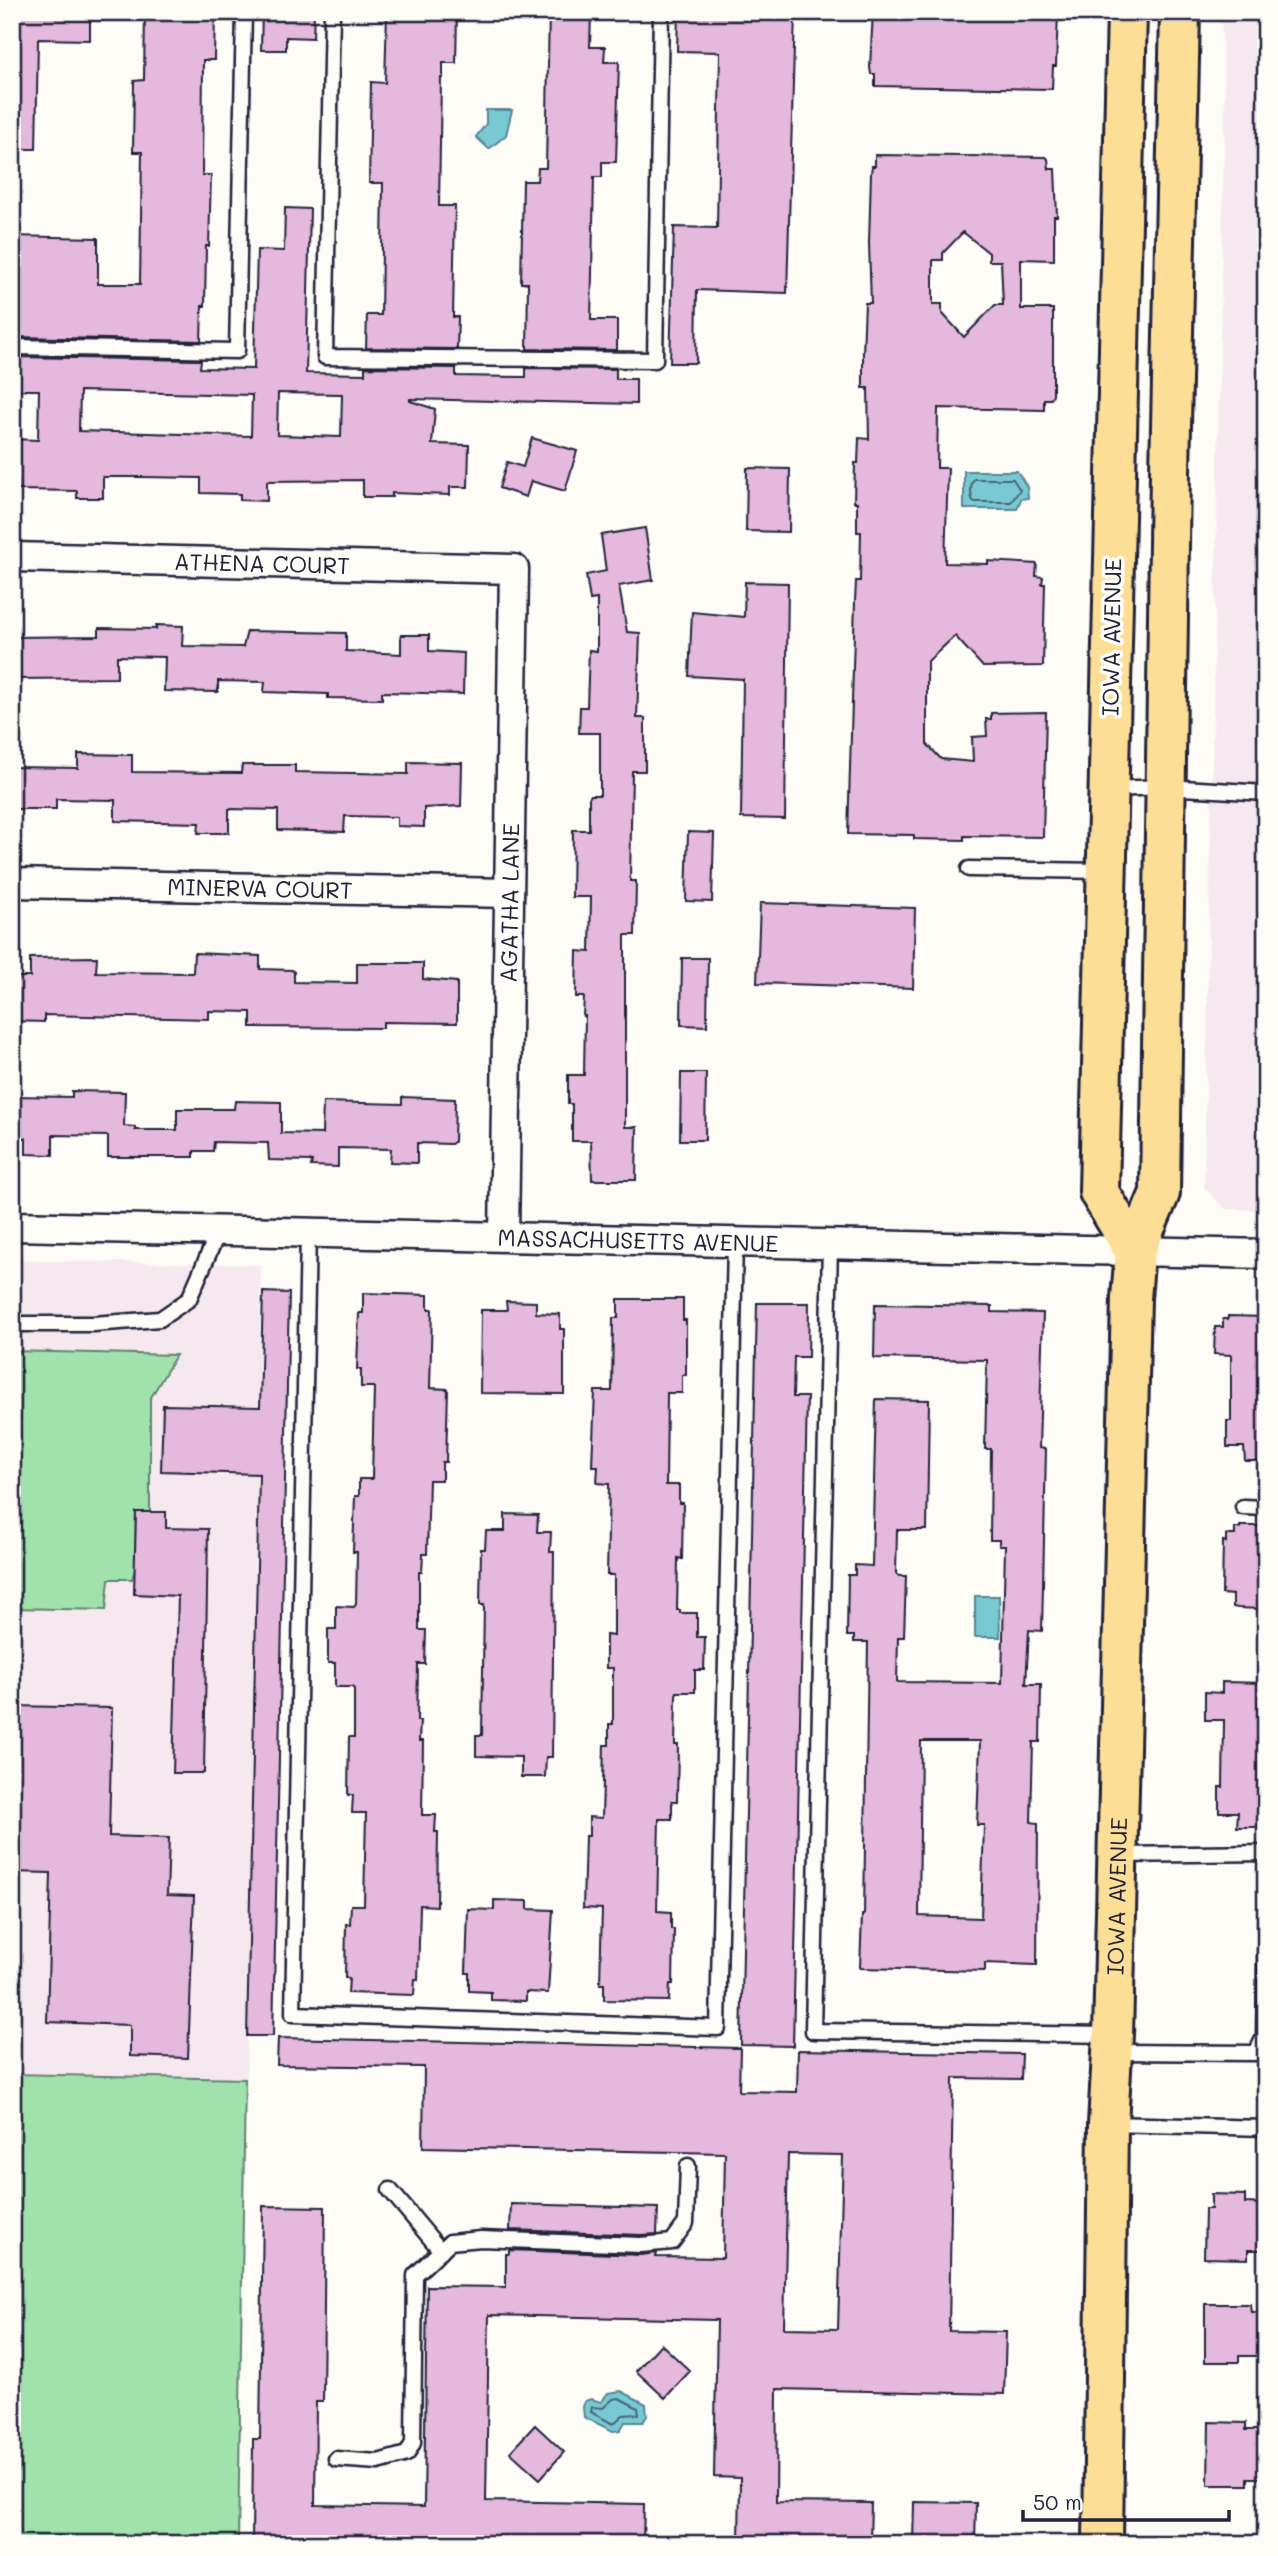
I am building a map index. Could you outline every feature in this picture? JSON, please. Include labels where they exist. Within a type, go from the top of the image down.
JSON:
[{"type":"main road","name":"IOWA AVENUE","points":[[1127,12],[1099,1192],[1135,1251]]},
{"type":"main road","name":"IOWA AVENUE","points":[[1103,2544],[1108,2124],[1131,1298],[1135,1251],[1160,1193],[1180,12]]},
{"type":"street","name":"ATHENA COURT","points":[[12,557],[514,569]]},
{"type":"street","name":"AGATHA LANE","points":[[504,1236],[514,569]]},
{"type":"street","name":"MINERVA COURT","points":[[12,883],[509,893]]},
{"type":"street","name":"MASSACHUSETTS AVENUE","points":[[12,1226],[1266,1254]]},
{"type":"lane","points":[[12,347],[237,351],[244,12]]},
{"type":"lane","points":[[332,12],[325,357],[641,359],[654,359],[661,12]]},
{"type":"lane","points":[[1108,789],[1166,787],[1266,793]]},
{"type":"lane","points":[[969,869],[1106,871]]},
{"type":"lane","points":[[12,1324],[93,1324],[160,1319],[189,1299],[219,1230]]},
{"type":"lane","points":[[308,1233],[293,2014],[718,2028],[736,1242]]},
{"type":"lane","points":[[830,1244],[813,2031],[1112,2043],[1261,2055],[1264,2037],[1266,1919]]},
{"type":"lane","points":[[1243,1507],[1266,1508]]},
{"type":"lane","points":[[1117,1855],[1266,1853]]},
{"type":"lane","points":[[1108,2124],[1266,2128]]},
{"type":"lane","points":[[337,2459],[378,2462],[407,2454],[412,2443],[415,2275],[450,2242],[481,2239],[641,2245],[672,2242],[686,2223],[688,2166]]},
{"type":"lane","points":[[390,2190],[441,2251]]},
{"type":"shaded area","points":[[1221,12],[1266,12],[1266,1210],[1225,1209],[1204,1187],[1225,95]]},
{"type":"shaded area","points":[[12,1260],[261,1265],[238,2544],[12,2544]]},
{"type":"green space","points":[[12,1351],[176,1355],[150,1399],[150,1512],[136,1512],[135,1570],[132,1579],[109,1579],[106,1610],[12,1608]]},
{"type":"green space","points":[[12,2074],[245,2079],[238,2544],[12,2544]]},
{"type":"water","points":[[486,110],[512,110],[506,135],[489,149],[476,137],[486,124]]},
{"type":"water","points":[[964,471],[1017,471],[1027,487],[1028,498],[1021,499],[1017,509],[964,509]]},
{"type":"water","points":[[975,1596],[999,1596],[1000,1637],[975,1637]]},
{"type":"water","points":[[621,2391],[646,2404],[647,2416],[643,2422],[625,2422],[620,2430],[613,2431],[584,2417],[585,2401],[591,2399],[601,2402],[608,2393]]},
{"type":"building","points":[[12,12],[90,12],[90,40],[38,39],[36,149],[12,149]]},
{"type":"building","points":[[145,12],[215,12],[214,60],[203,60],[202,175],[211,175],[209,246],[206,246],[205,306],[202,306],[201,341],[12,337],[12,236],[98,238],[98,284],[140,284],[142,152],[133,152],[134,81],[144,80]]},
{"type":"building","points":[[262,12],[314,12],[313,38],[286,37],[286,50],[261,50]]},
{"type":"building","points":[[387,12],[457,12],[456,63],[443,63],[441,78],[439,206],[455,206],[453,317],[458,317],[457,349],[366,348],[367,315],[381,315],[383,183],[369,183],[371,82],[385,83]]},
{"type":"building","points":[[549,12],[591,12],[590,47],[605,47],[604,62],[619,62],[616,162],[602,162],[602,177],[594,177],[591,320],[617,320],[617,350],[527,349],[528,283],[521,283],[523,181],[537,181],[538,168],[546,168]]},
{"type":"building","points":[[678,12],[795,12],[787,293],[697,290],[696,363],[670,363],[674,227],[717,228],[720,52],[677,51]]},
{"type":"building","points":[[873,12],[1058,12],[1056,66],[1053,66],[1052,89],[875,86],[875,74],[871,74],[870,67]]},
{"type":"building","points":[[875,155],[1046,157],[1049,169],[1055,169],[1057,216],[1054,216],[1054,260],[1021,259],[1021,309],[1053,309],[1051,399],[1044,399],[1044,410],[938,408],[937,468],[948,468],[945,563],[988,564],[988,561],[1037,564],[1036,576],[1043,577],[1042,584],[1045,584],[1043,666],[983,667],[955,636],[927,662],[927,744],[941,759],[973,762],[972,737],[987,736],[986,719],[991,719],[991,713],[1046,712],[1043,837],[964,836],[964,840],[914,839],[914,835],[848,834],[855,601],[856,581],[860,581],[861,532],[857,532],[857,502],[854,502],[855,463],[858,463],[859,438],[869,439],[868,388],[863,388],[863,354],[865,303],[871,303],[871,173],[872,166],[875,166]],"holes":[[[963,232],[989,253],[989,261],[1001,261],[1003,305],[995,305],[964,337],[942,313],[942,304],[933,304],[933,260],[943,260],[943,253]]]},
{"type":"building","points":[[285,208],[310,209],[306,373],[365,374],[365,367],[456,368],[456,376],[526,377],[526,368],[616,369],[616,379],[636,379],[636,404],[410,399],[435,409],[432,444],[469,445],[468,487],[450,487],[450,495],[392,493],[392,497],[363,497],[363,480],[267,481],[267,501],[240,500],[240,494],[201,493],[201,478],[141,477],[103,477],[103,498],[77,498],[77,491],[18,490],[18,482],[12,482],[12,439],[38,440],[39,390],[12,390],[12,357],[201,360],[200,368],[254,369],[257,250],[284,251]],"holes":[[[80,391],[252,395],[251,436],[79,431]],[[278,393],[342,394],[341,437],[277,435]]]},
{"type":"building","points":[[532,438],[577,451],[565,491],[531,481],[526,497],[499,488],[507,462],[523,467]]},
{"type":"building","points":[[747,468],[790,469],[789,532],[746,531]]},
{"type":"building","points":[[645,528],[653,580],[619,586],[627,632],[640,633],[637,718],[645,718],[645,771],[632,771],[630,881],[636,881],[635,935],[625,935],[625,1127],[637,1127],[636,1180],[592,1180],[591,1141],[572,1141],[572,1104],[568,1104],[568,1075],[584,1075],[584,997],[576,997],[577,951],[590,952],[591,897],[572,897],[573,830],[589,830],[589,798],[591,795],[600,795],[600,733],[579,733],[580,707],[587,707],[589,650],[597,651],[597,599],[590,600],[586,575],[606,571],[601,535]]},
{"type":"building","points":[[745,582],[788,583],[785,819],[741,818],[743,679],[689,676],[692,612],[744,617]]},
{"type":"building","points":[[156,625],[183,626],[182,646],[243,647],[247,631],[346,633],[346,651],[401,654],[401,635],[429,635],[429,651],[464,653],[463,694],[382,692],[382,699],[328,698],[328,694],[264,692],[265,682],[218,681],[218,692],[164,691],[165,657],[117,656],[117,678],[12,679],[12,637],[99,636],[99,628],[156,629]]},
{"type":"building","points":[[78,754],[132,755],[132,772],[241,773],[242,765],[295,765],[295,772],[408,774],[408,762],[462,763],[461,806],[424,808],[424,827],[397,826],[397,817],[345,816],[344,832],[278,830],[278,810],[229,809],[229,833],[198,833],[199,823],[115,821],[115,800],[56,799],[56,809],[12,809],[12,767],[78,768]]},
{"type":"building","points":[[688,832],[714,833],[712,902],[686,901]]},
{"type":"building","points":[[760,903],[915,908],[913,988],[757,983]]},
{"type":"building","points":[[194,953],[260,956],[260,969],[292,970],[294,982],[357,983],[357,963],[423,963],[423,979],[457,982],[457,1023],[383,1022],[383,1028],[251,1027],[251,1012],[209,1011],[209,1019],[44,1015],[44,1022],[12,1021],[12,977],[30,977],[30,958],[97,957],[96,972],[193,973]]},
{"type":"building","points":[[682,958],[708,958],[707,1026],[681,1025]]},
{"type":"building","points":[[681,1073],[706,1073],[705,1140],[680,1140]]},
{"type":"building","points":[[72,1091],[125,1092],[124,1126],[135,1127],[135,1130],[177,1130],[177,1109],[234,1109],[235,1101],[281,1102],[281,1133],[322,1134],[323,1102],[402,1104],[402,1097],[455,1099],[454,1142],[417,1143],[417,1163],[390,1162],[391,1149],[338,1148],[338,1167],[311,1166],[312,1161],[269,1160],[268,1143],[214,1142],[213,1151],[194,1151],[194,1157],[108,1157],[108,1136],[53,1135],[53,1155],[26,1154],[26,1138],[12,1137],[12,1096],[72,1097]]},
{"type":"building","points":[[263,1292],[289,1293],[273,2036],[247,2036],[259,1474],[161,1471],[163,1405],[260,1407]]},
{"type":"building","points":[[363,1293],[428,1295],[428,1309],[432,1309],[430,1388],[448,1389],[446,1462],[442,1462],[442,1480],[429,1480],[427,1554],[423,1554],[422,1572],[419,1572],[419,1630],[426,1630],[425,1664],[418,1664],[417,1721],[420,1721],[419,1741],[423,1741],[422,1815],[436,1815],[435,1832],[438,1832],[437,1906],[420,1905],[418,1980],[415,1979],[414,1995],[348,1993],[349,1978],[345,1978],[346,1924],[350,1924],[351,1905],[364,1905],[366,1813],[352,1813],[353,1795],[348,1795],[349,1737],[354,1737],[354,1689],[335,1687],[335,1663],[328,1663],[328,1629],[336,1629],[336,1606],[354,1607],[356,1604],[357,1552],[353,1552],[355,1496],[359,1496],[359,1479],[372,1479],[374,1387],[361,1387],[361,1369],[357,1369],[359,1313],[363,1313]]},
{"type":"building","points":[[618,1299],[683,1299],[683,1320],[686,1320],[686,1375],[682,1375],[682,1393],[667,1393],[666,1485],[679,1485],[679,1503],[683,1503],[682,1559],[678,1558],[677,1610],[680,1610],[680,1613],[697,1613],[697,1637],[705,1637],[704,1670],[695,1670],[695,1692],[677,1692],[676,1695],[677,1801],[672,1801],[672,1819],[659,1819],[657,1911],[671,1912],[671,1929],[674,1929],[673,1984],[670,1984],[669,2001],[604,2000],[604,1984],[600,1984],[602,1909],[583,1908],[585,1836],[589,1836],[589,1817],[602,1818],[604,1745],[609,1745],[609,1724],[613,1724],[613,1668],[606,1668],[606,1635],[614,1636],[614,1575],[607,1575],[609,1484],[597,1483],[598,1466],[592,1466],[595,1391],[612,1391],[613,1318],[618,1318]]},
{"type":"building","points":[[506,1301],[536,1302],[536,1313],[560,1314],[560,1329],[564,1329],[564,1394],[480,1393],[481,1310],[507,1310]]},
{"type":"building","points":[[757,1303],[809,1303],[808,1357],[794,1357],[793,1397],[807,1397],[793,2046],[741,2045]]},
{"type":"building","points":[[875,1304],[992,1306],[992,1312],[1043,1313],[1039,1448],[1046,1449],[1042,1631],[1029,1630],[1026,1684],[1041,1684],[1040,1742],[1033,1742],[1031,1822],[1038,1823],[1037,1965],[985,1963],[985,1971],[860,1968],[864,1915],[868,1642],[854,1642],[854,1636],[847,1636],[848,1575],[855,1575],[855,1565],[872,1566],[876,1399],[929,1400],[927,1530],[897,1530],[896,1573],[906,1576],[904,1637],[898,1637],[897,1682],[1002,1683],[1005,1546],[999,1546],[999,1540],[990,1540],[991,1449],[985,1449],[987,1360],[874,1358]],"holes":[[[921,1741],[980,1741],[977,1825],[984,1825],[981,1918],[919,1916]]]},
{"type":"building","points":[[1228,1316],[1266,1317],[1266,1461],[1245,1461],[1244,1447],[1227,1447],[1227,1421],[1231,1421],[1231,1355],[1214,1354],[1215,1327],[1223,1327],[1223,1319],[1228,1319]]},
{"type":"building","points":[[136,1512],[166,1512],[166,1528],[208,1529],[204,1773],[173,1773],[178,1596],[134,1594]]},
{"type":"building","points":[[505,1514],[538,1515],[537,1532],[551,1532],[550,1552],[554,1552],[552,1757],[546,1757],[545,1777],[521,1777],[521,1757],[476,1756],[476,1735],[482,1735],[484,1605],[480,1605],[481,1549],[485,1549],[486,1531],[505,1531]]},
{"type":"building","points":[[1262,1526],[1262,1539],[1266,1539],[1266,1576],[1260,1575],[1260,1609],[1233,1607],[1233,1595],[1222,1594],[1223,1541],[1226,1542],[1226,1535],[1235,1535],[1235,1528]]},
{"type":"building","points":[[1222,1682],[1266,1683],[1266,1827],[1237,1827],[1238,1812],[1219,1812],[1219,1787],[1223,1787],[1224,1720],[1205,1720],[1205,1692],[1222,1693]]},
{"type":"building","points":[[12,1706],[112,1708],[109,1836],[169,1838],[167,1895],[194,1896],[188,2058],[130,2056],[130,2025],[47,2022],[51,1873],[12,1872]]},
{"type":"building","points":[[494,1900],[528,1901],[528,1909],[553,1910],[548,1993],[526,1992],[526,2001],[491,2000],[491,1992],[469,1991],[469,1973],[466,1973],[468,1909],[494,1910]]},
{"type":"building","points":[[278,2038],[740,2048],[739,2091],[797,2092],[798,2050],[1022,2054],[1021,2079],[953,2078],[949,2331],[1006,2332],[1004,2394],[777,2389],[776,2502],[871,2503],[870,2544],[739,2544],[740,2478],[714,2477],[717,2320],[489,2315],[486,2501],[644,2504],[643,2544],[252,2544],[253,2439],[260,2439],[263,2206],[325,2207],[323,2402],[316,2402],[315,2505],[424,2507],[427,2286],[506,2287],[506,2254],[509,2254],[509,2250],[641,2255],[657,2253],[656,2257],[723,2258],[725,2153],[423,2147],[424,2067],[277,2065]],"holes":[[[788,2154],[843,2155],[838,2329],[784,2328]]]},
{"type":"building","points":[[1211,2194],[1245,2195],[1245,2203],[1266,2204],[1266,2250],[1248,2250],[1248,2259],[1204,2258],[1205,2209],[1211,2209]]},
{"type":"building","points":[[511,2204],[658,2208],[657,2234],[510,2230]]},
{"type":"building","points":[[1205,2304],[1250,2304],[1251,2312],[1266,2312],[1266,2356],[1239,2356],[1239,2362],[1205,2362]]},
{"type":"building","points":[[661,2344],[690,2371],[665,2398],[636,2371]]},
{"type":"building","points":[[1209,2422],[1246,2423],[1246,2430],[1266,2430],[1266,2478],[1248,2478],[1248,2485],[1208,2485]]},
{"type":"building","points":[[535,2425],[564,2452],[540,2479],[510,2452]]},
{"type":"building","points":[[914,2502],[976,2503],[975,2544],[913,2544]]}]
